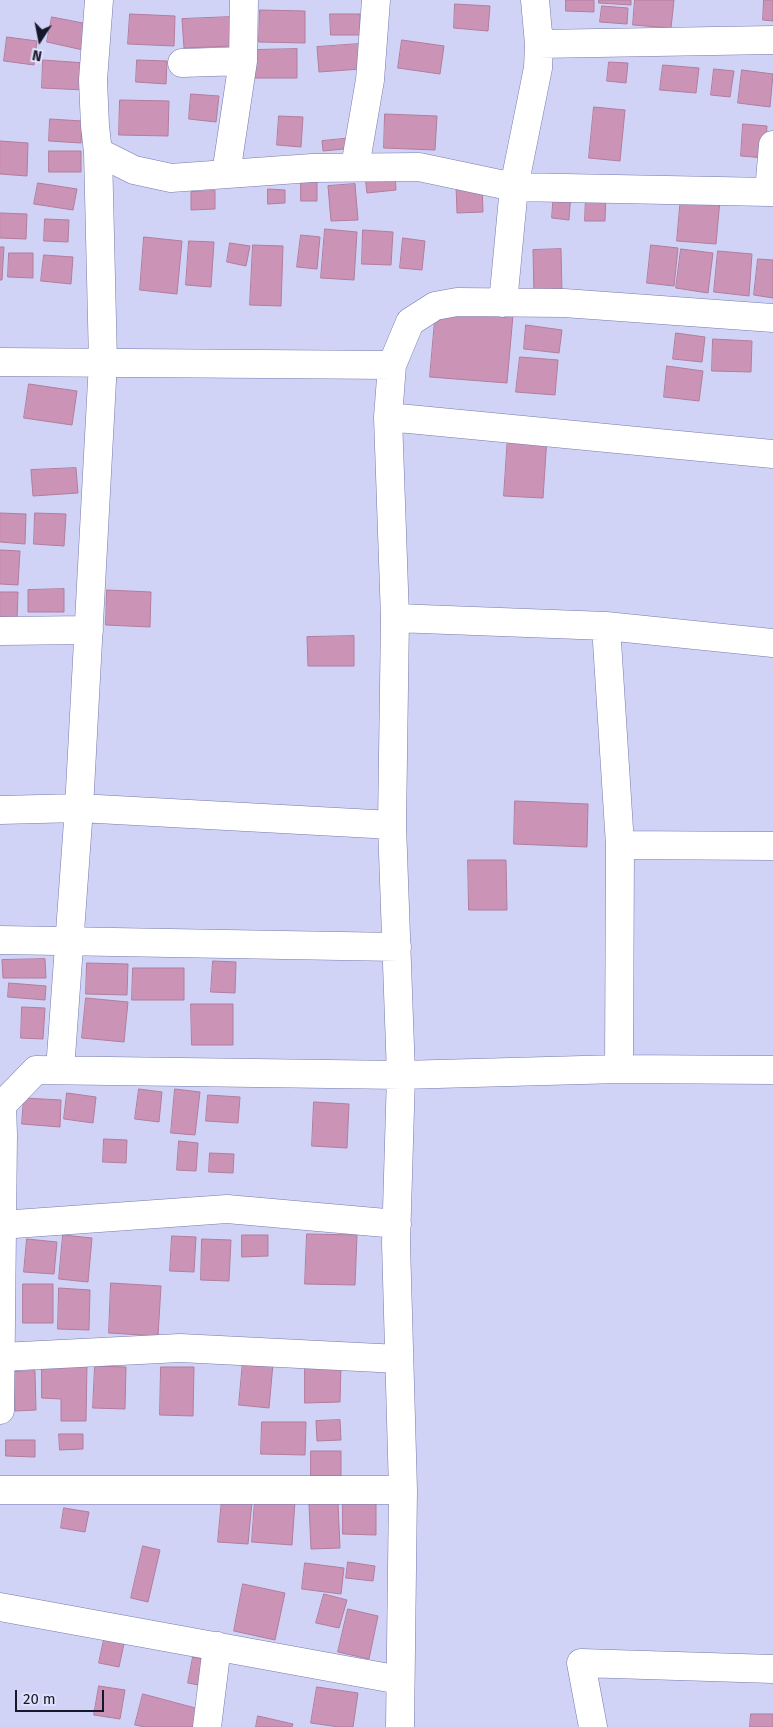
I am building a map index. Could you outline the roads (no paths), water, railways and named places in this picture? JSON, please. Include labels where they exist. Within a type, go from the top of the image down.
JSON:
[{"type":"street","points":[[60,1070],[79,808],[103,362],[98,152],[93,80],[99,0]]},
{"type":"street","points":[[226,174],[243,62],[244,0]]},
{"type":"street","points":[[355,167],[370,80],[376,0]]},
{"type":"street","points":[[503,303],[514,187],[538,68],[539,44],[535,0]]},
{"type":"street","points":[[539,44],[773,40]]},
{"type":"street","points":[[182,63],[243,62]]},
{"type":"street","points":[[98,152],[134,170],[171,178],[312,168],[419,167],[514,187],[771,192],[773,145]]},
{"type":"street","points":[[400,1727],[403,1490],[397,1224],[401,1075],[392,825],[395,618],[388,418],[392,365],[410,322],[435,306],[457,302],[564,303],[773,318]]},
{"type":"street","points":[[0,362],[392,365]]},
{"type":"street","points":[[388,418],[773,454]]},
{"type":"street","points":[[395,618],[606,626],[773,643]]},
{"type":"street","points":[[606,626],[620,845],[619,1069]]},
{"type":"street","points":[[0,631],[89,630]]},
{"type":"street","points":[[0,810],[79,808],[392,825]]},
{"type":"street","points":[[620,845],[773,846]]},
{"type":"street","points":[[0,940],[397,947]]},
{"type":"street","points":[[0,1410],[1,1104],[36,1070],[401,1075],[619,1069],[773,1070]]},
{"type":"street","points":[[1,1225],[227,1209],[397,1224]]},
{"type":"street","points":[[1,1351],[180,1348],[400,1359]]},
{"type":"street","points":[[0,1490],[403,1490]]},
{"type":"street","points":[[0,1607],[400,1680]]},
{"type":"street","points":[[207,1727],[216,1646]]},
{"type":"street","points":[[593,1727],[582,1663],[773,1669]]}]
